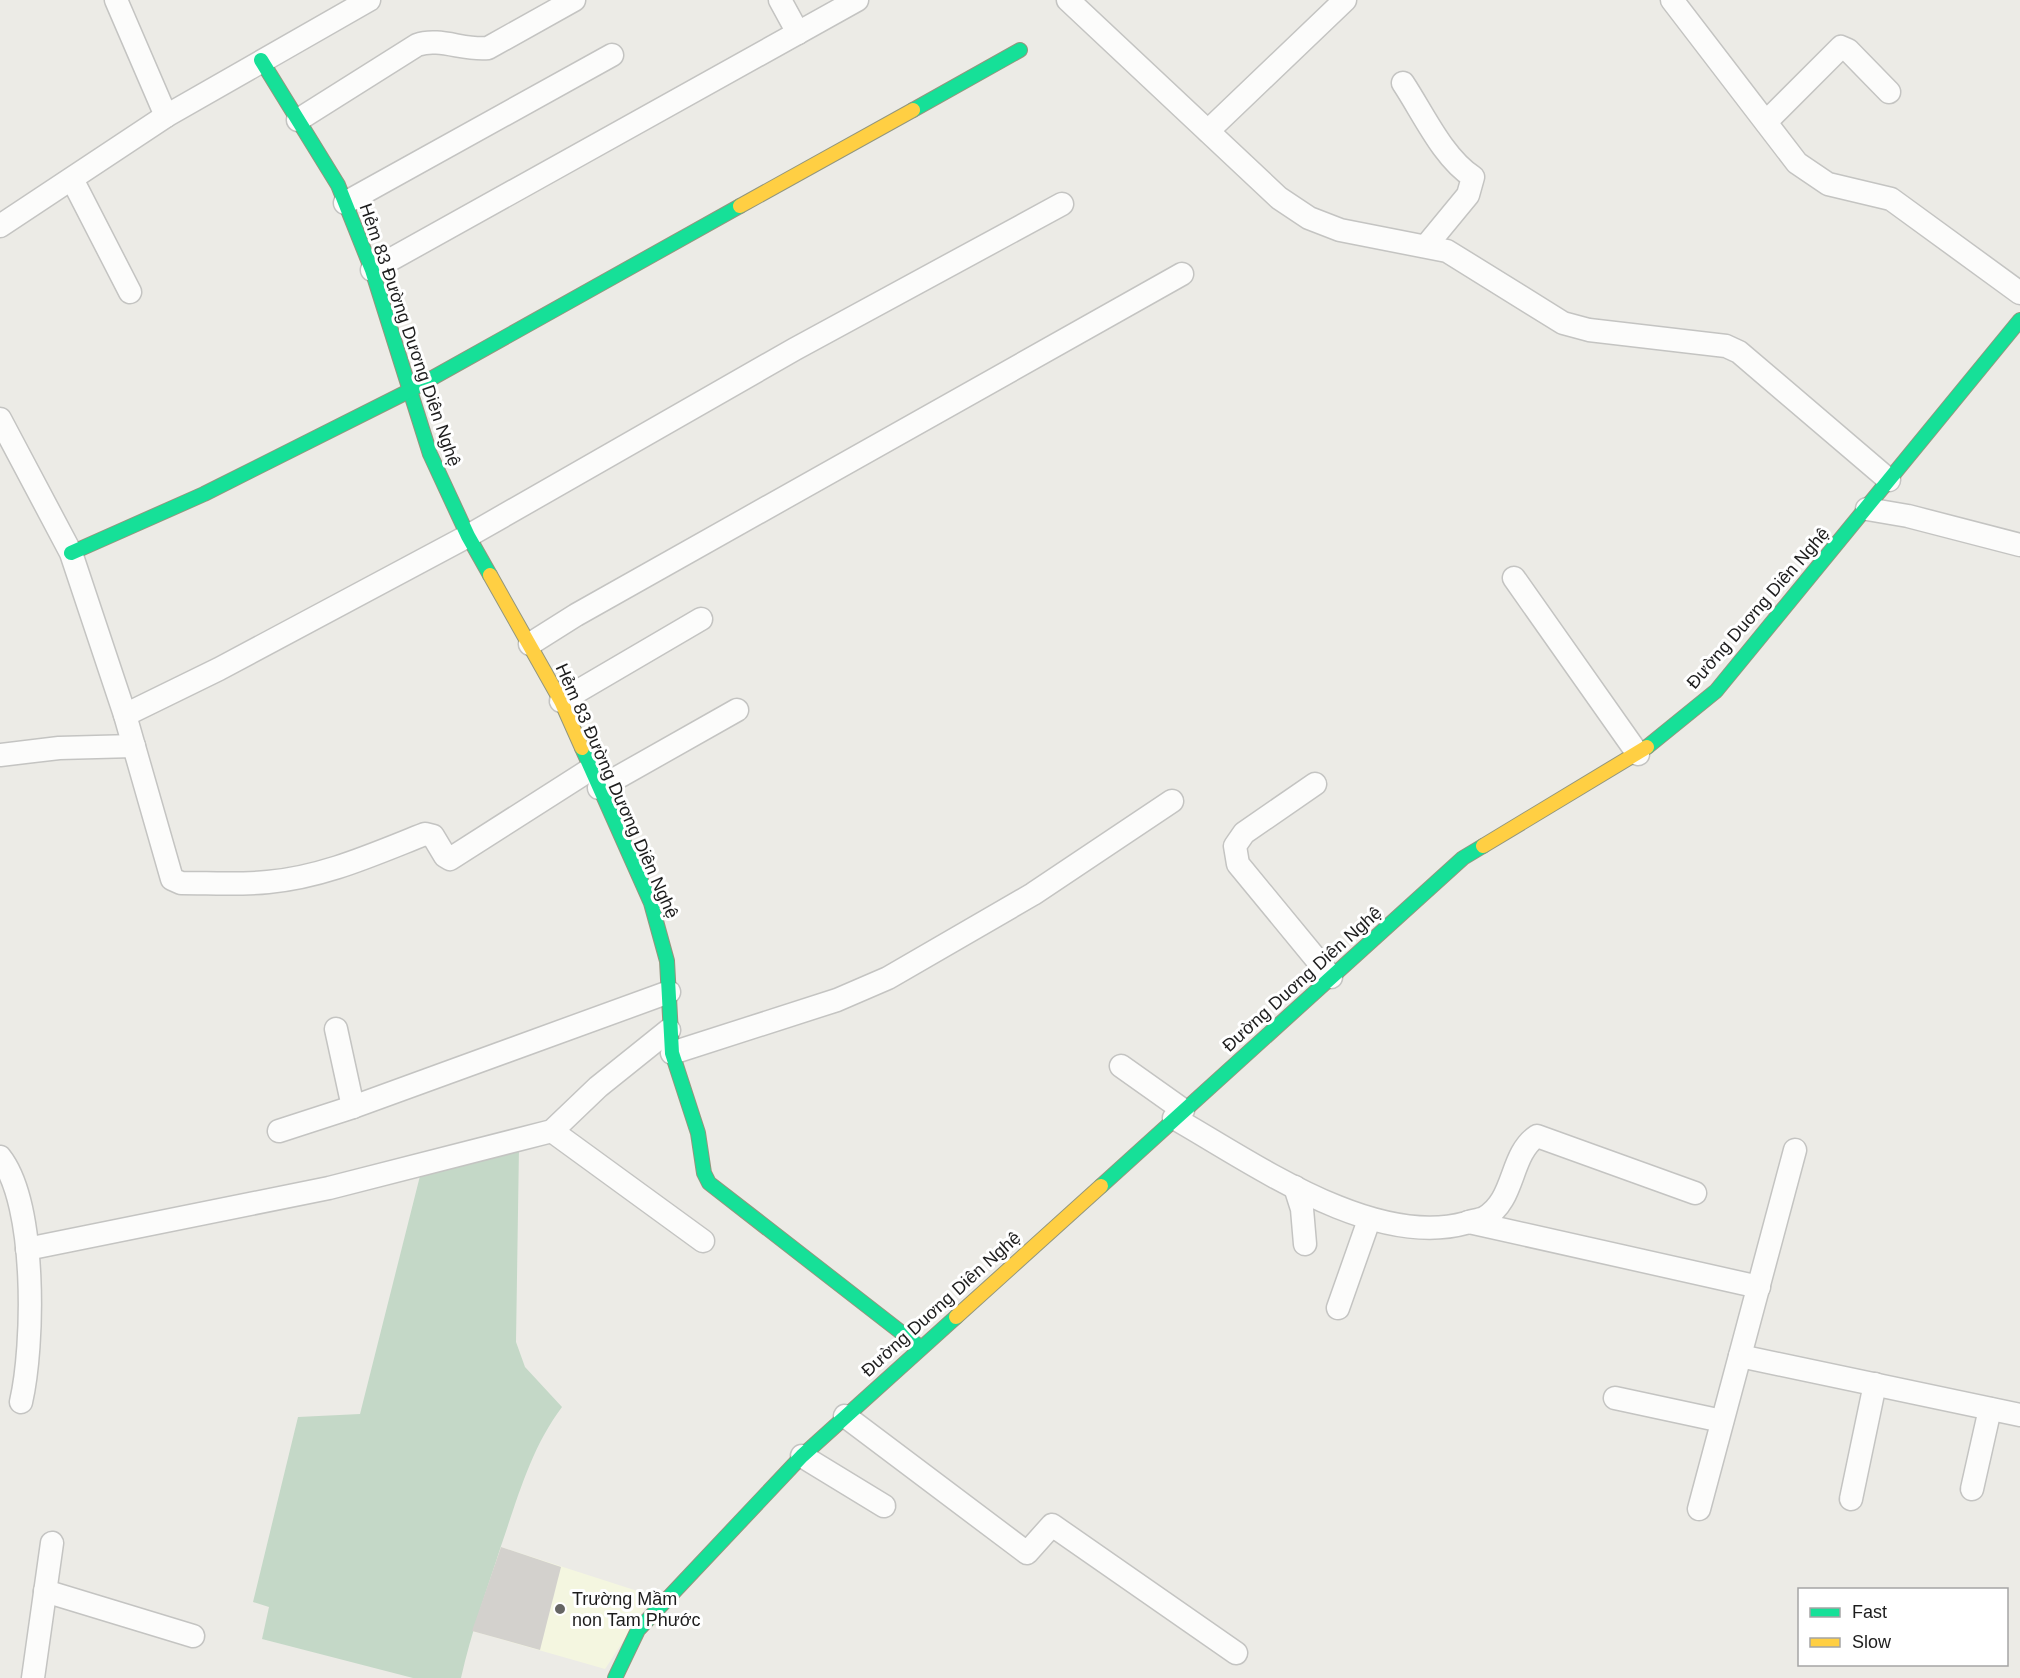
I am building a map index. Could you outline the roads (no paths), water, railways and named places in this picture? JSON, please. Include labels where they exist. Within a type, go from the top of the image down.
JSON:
[{"type":"street","points":[[116,0],[166,116]]},
{"type":"street","points":[[0,226],[166,116],[369,0]]},
{"type":"street","points":[[298,120],[417,45],[426,42],[475,49],[488,48],[574,0]]},
{"type":"street","points":[[780,0],[798,33]]},
{"type":"street","points":[[372,270],[857,0]]},
{"type":"street","points":[[1068,0],[1279,198],[1309,218],[1340,230],[1447,251],[1563,322],[1589,330],[1726,346],[1739,352],[1889,480]]},
{"type":"street","points":[[1208,131],[1345,0]]},
{"type":"street","points":[[1672,0],[1797,163],[1828,184],[1891,199],[2020,293]]},
{"type":"street","points":[[1766,122],[1841,47],[1848,50],[1889,92]]},
{"type":"street","points":[[71,553],[204,494],[409,390],[1020,50]]},
{"type":"street","points":[[345,203],[612,56]]},
{"type":"street","name":"Hẻm 83 Đường Dương Diên Nghệ","points":[[261,60],[338,184],[372,270],[430,454],[468,537],[561,701],[659,926],[667,961],[672,1053],[698,1132],[704,1173],[709,1182],[920,1347]]},
{"type":"street","points":[[1403,83],[1436,133],[1443,150],[1473,177],[1468,195],[1426,246]]},
{"type":"street","points":[[72,179],[130,292]]},
{"type":"street","points":[[125,716],[219,669],[468,537],[795,349],[1062,204]]},
{"type":"street","points":[[530,645],[587,609],[1182,274]]},
{"type":"street","name":"Đường Duơng Diên Nghệ","points":[[615,1678],[638,1629],[802,1455],[1463,858],[1638,754],[1716,691],[2020,320]]},
{"type":"street","points":[[0,419],[71,553],[125,716],[172,879],[181,883],[268,882],[303,876],[357,862],[425,834],[433,836],[445,856],[450,859],[595,779],[737,710]]},
{"type":"street","points":[[1867,509],[1908,516],[2020,545]]},
{"type":"street","points":[[1514,578],[1638,754]]},
{"type":"street","points":[[561,701],[701,620]]},
{"type":"street","points":[[0,755],[58,748],[134,746]]},
{"type":"street","points":[[1315,784],[1244,833],[1235,846],[1238,864],[1331,977]]},
{"type":"street","points":[[672,1053],[837,1000],[888,978],[1033,894],[1172,801]]},
{"type":"street","points":[[279,1131],[353,1107],[669,992]]},
{"type":"street","points":[[336,1029],[353,1107]]},
{"type":"street","points":[[27,1249],[329,1188],[552,1131],[598,1087],[669,1030]]},
{"type":"street","points":[[1121,1066],[1178,1114],[1295,1187],[1369,1220],[1410,1227],[1449,1228],[1484,1218],[1508,1194],[1524,1150],[1528,1143],[1537,1136],[1695,1193]]},
{"type":"street","points":[[552,1131],[703,1241]]},
{"type":"street","points":[[1699,1509],[1795,1150]]},
{"type":"street","points":[[0,1157],[18,1197],[27,1234],[30,1348],[21,1402]]},
{"type":"street","points":[[1295,1187],[1302,1209],[1305,1244]]},
{"type":"street","points":[[1338,1308],[1369,1220]]},
{"type":"street","points":[[1469,1222],[1759,1287]]},
{"type":"street","points":[[1740,1356],[2020,1415]]},
{"type":"street","points":[[1851,1499],[1875,1384]]},
{"type":"street","points":[[1615,1398],[1722,1421]]},
{"type":"street","points":[[1972,1489],[1990,1409]]},
{"type":"street","points":[[845,1416],[1027,1552],[1052,1525],[1236,1653]]},
{"type":"street","points":[[802,1455],[884,1506]]},
{"type":"street","points":[[33,1678],[52,1543]]},
{"type":"street","points":[[45,1591],[193,1636]]},
{"type":"place","name":"Trường Mầm non Tam Phước","points":[[560,1609]]}]
